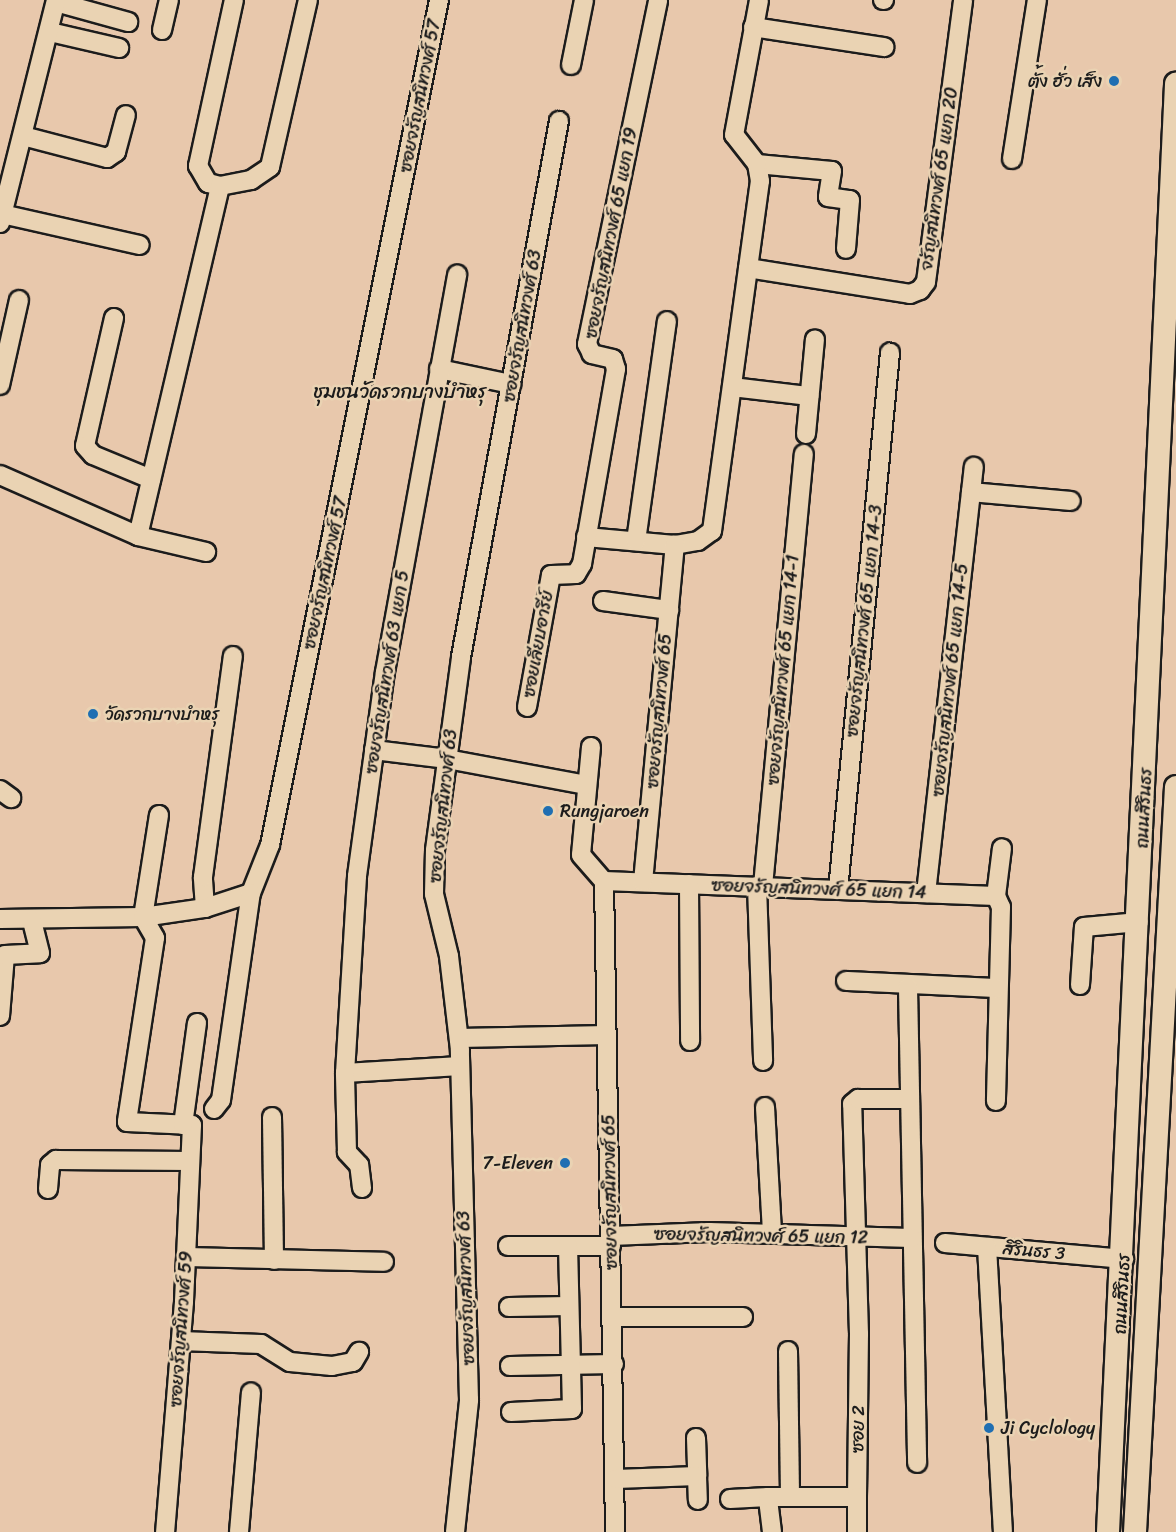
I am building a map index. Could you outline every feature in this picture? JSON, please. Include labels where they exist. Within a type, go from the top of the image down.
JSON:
[{"type":"main road","name":"ถนนสิรินธร","points":[[1108,1532],[1124,1259],[1139,922],[1168,464],[1176,84]]},
{"type":"main road","name":"ถนนสิรินธร","points":[[1135,1532],[1176,788]]},
{"type":"street","points":[[162,30],[169,0]]},
{"type":"street","points":[[234,0],[198,166],[208,183],[227,185],[264,175],[270,167],[308,0]]},
{"type":"street","name":"ซอยจรัญสนิทวงศ์ 57","points":[[214,1109],[221,1100],[251,893],[270,845],[439,0]]},
{"type":"street","points":[[571,65],[584,0]]},
{"type":"street","name":"ซอยจรัญสนิทวงศ์ 65 แยก 19","points":[[586,537],[616,369],[613,358],[592,354],[587,344],[658,0]]},
{"type":"street","points":[[586,537],[675,544],[698,541],[712,531],[760,181],[757,164],[734,135],[759,0]]},
{"type":"street","name":"จรัญสนิทวงศ์ 65 แยก 20","points":[[748,268],[910,294],[920,290],[926,282],[963,0]]},
{"type":"street","points":[[1012,159],[1037,0]]},
{"type":"street","points":[[128,22],[56,1],[1,219],[140,245]]},
{"type":"street","points":[[753,27],[884,47]]},
{"type":"street","points":[[50,32],[119,48]]},
{"type":"street","points":[[22,136],[107,158],[116,152],[126,115]]},
{"type":"street","name":"ซอยจรัญสนิทวงศ์ 63","points":[[455,1532],[469,1400],[460,1066],[459,1038],[448,956],[434,894],[435,850],[461,657],[559,121]]},
{"type":"street","points":[[757,164],[832,171],[828,196],[850,200],[846,249]]},
{"type":"street","points":[[138,536],[227,185]]},
{"type":"street","name":"ซอยจรัญสนิทวงศ์ 63 แยก 5","points":[[362,1188],[360,1165],[347,1152],[345,1073],[354,904],[374,750],[457,274]]},
{"type":"street","points":[[0,385],[19,300]]},
{"type":"street","points":[[114,318],[85,446],[93,455],[152,479]]},
{"type":"street","points":[[636,541],[667,321]]},
{"type":"street","points":[[806,434],[815,339]]},
{"type":"street","name":"ซอยจรัญสนิทวงศ์ 65 แยก 14-3","points":[[838,890],[890,352]]},
{"type":"street","points":[[439,369],[511,384]]},
{"type":"street","points":[[732,387],[809,396]]},
{"type":"street","name":"ซอยจรัญสนิทวงศ์ 65 แยก 14-1","points":[[763,1061],[760,886],[804,454]]},
{"type":"street","name":"ซอยจรัญสนิทวงศ์ 65 แยก 14-5","points":[[926,893],[974,467]]},
{"type":"street","points":[[0,476],[138,536],[206,552]]},
{"type":"street","points":[[971,492],[1071,501]]},
{"type":"street","name":"ซอยเลียบอารีย์","points":[[527,707],[550,579],[556,572],[576,574],[580,570],[586,537]]},
{"type":"street","name":"ซอยจรัญสนิทวงศ์ 65","points":[[643,882],[675,544]]},
{"type":"street","points":[[603,601],[669,610]]},
{"type":"street","points":[[205,909],[203,877],[233,656]]},
{"type":"street","points":[[591,747],[581,855],[604,882],[643,882]]},
{"type":"street","points":[[374,750],[447,759],[586,785]]},
{"type":"street","points":[[159,815],[143,917],[155,938],[127,1122],[187,1125]]},
{"type":"street","points":[[996,1101],[997,988],[1002,907],[996,896],[1002,848]]},
{"type":"street","name":"ซอยจรัญสนิทวงศ์ 65","points":[[604,882],[616,1479],[615,1532]]},
{"type":"street","name":"ซอยจรัญสนิทวงศ์ 65 แยก 14","points":[[643,882],[996,896]]},
{"type":"street","points":[[689,884],[690,1041]]},
{"type":"street","points":[[0,919],[32,921],[143,917],[205,909],[251,893]]},
{"type":"street","points":[[0,1016],[5,955],[40,953],[32,921]]},
{"type":"street","points":[[1080,985],[1084,927],[1139,922]]},
{"type":"street","points":[[846,981],[908,987],[997,988]]},
{"type":"street","points":[[908,987],[910,1238],[917,1463]]},
{"type":"street","name":"ซอยจรัญสนิทวงศ์ 59","points":[[165,1532],[181,1341],[190,1161],[187,1125],[197,1023]]},
{"type":"street","points":[[459,1038],[607,1035]]},
{"type":"street","points":[[345,1073],[460,1066]]},
{"type":"street","name":"ซอย 2","points":[[857,1532],[857,1237],[852,1104],[858,1099],[909,1099]]},
{"type":"street","points":[[765,1107],[772,1234]]},
{"type":"street","points":[[272,1117],[274,1260]]},
{"type":"street","points":[[48,1189],[50,1165],[56,1160],[190,1161]]},
{"type":"street","name":"ซอยจรัญสนิทวงศ์ 65 แยก 12","points":[[508,1246],[568,1246],[611,1241],[772,1234],[910,1238]]},
{"type":"street","name":"สิรินธร 3","points":[[945,1243],[1124,1259]]},
{"type":"street","points":[[511,1412],[572,1409],[568,1246]]},
{"type":"street","points":[[987,1247],[1003,1532]]},
{"type":"street","points":[[186,1257],[384,1262]]},
{"type":"street","points":[[509,1306],[569,1306]]},
{"type":"street","points":[[613,1317],[743,1317]]},
{"type":"street","points":[[181,1341],[261,1344],[290,1362],[332,1366],[353,1362],[359,1352]]},
{"type":"street","points":[[788,1351],[790,1497]]},
{"type":"street","points":[[510,1366],[614,1364]]},
{"type":"street","points":[[239,1532],[251,1393]]},
{"type":"street","points":[[696,1438],[698,1500]]},
{"type":"street","points":[[616,1479],[697,1476]]},
{"type":"street","points":[[768,1497],[772,1532]]},
{"type":"street","points":[[730,1499],[857,1497]]},
{"type":"place","name":"ตั้ง ฮั่ว เส็ง","points":[[1114,81]]},
{"type":"place","name":"วัดรวกบางบำหรุ","points":[[93,714]]},
{"type":"place","name":"Rungjaroen","points":[[548,811]]},
{"type":"place","name":"7-Eleven","points":[[565,1163]]},
{"type":"place","name":"Ji Cyclology","points":[[989,1428]]},
{"type":"district","name":"ชุมชนวัดรวกบางบำหรุ","points":[[400,391]]}]
